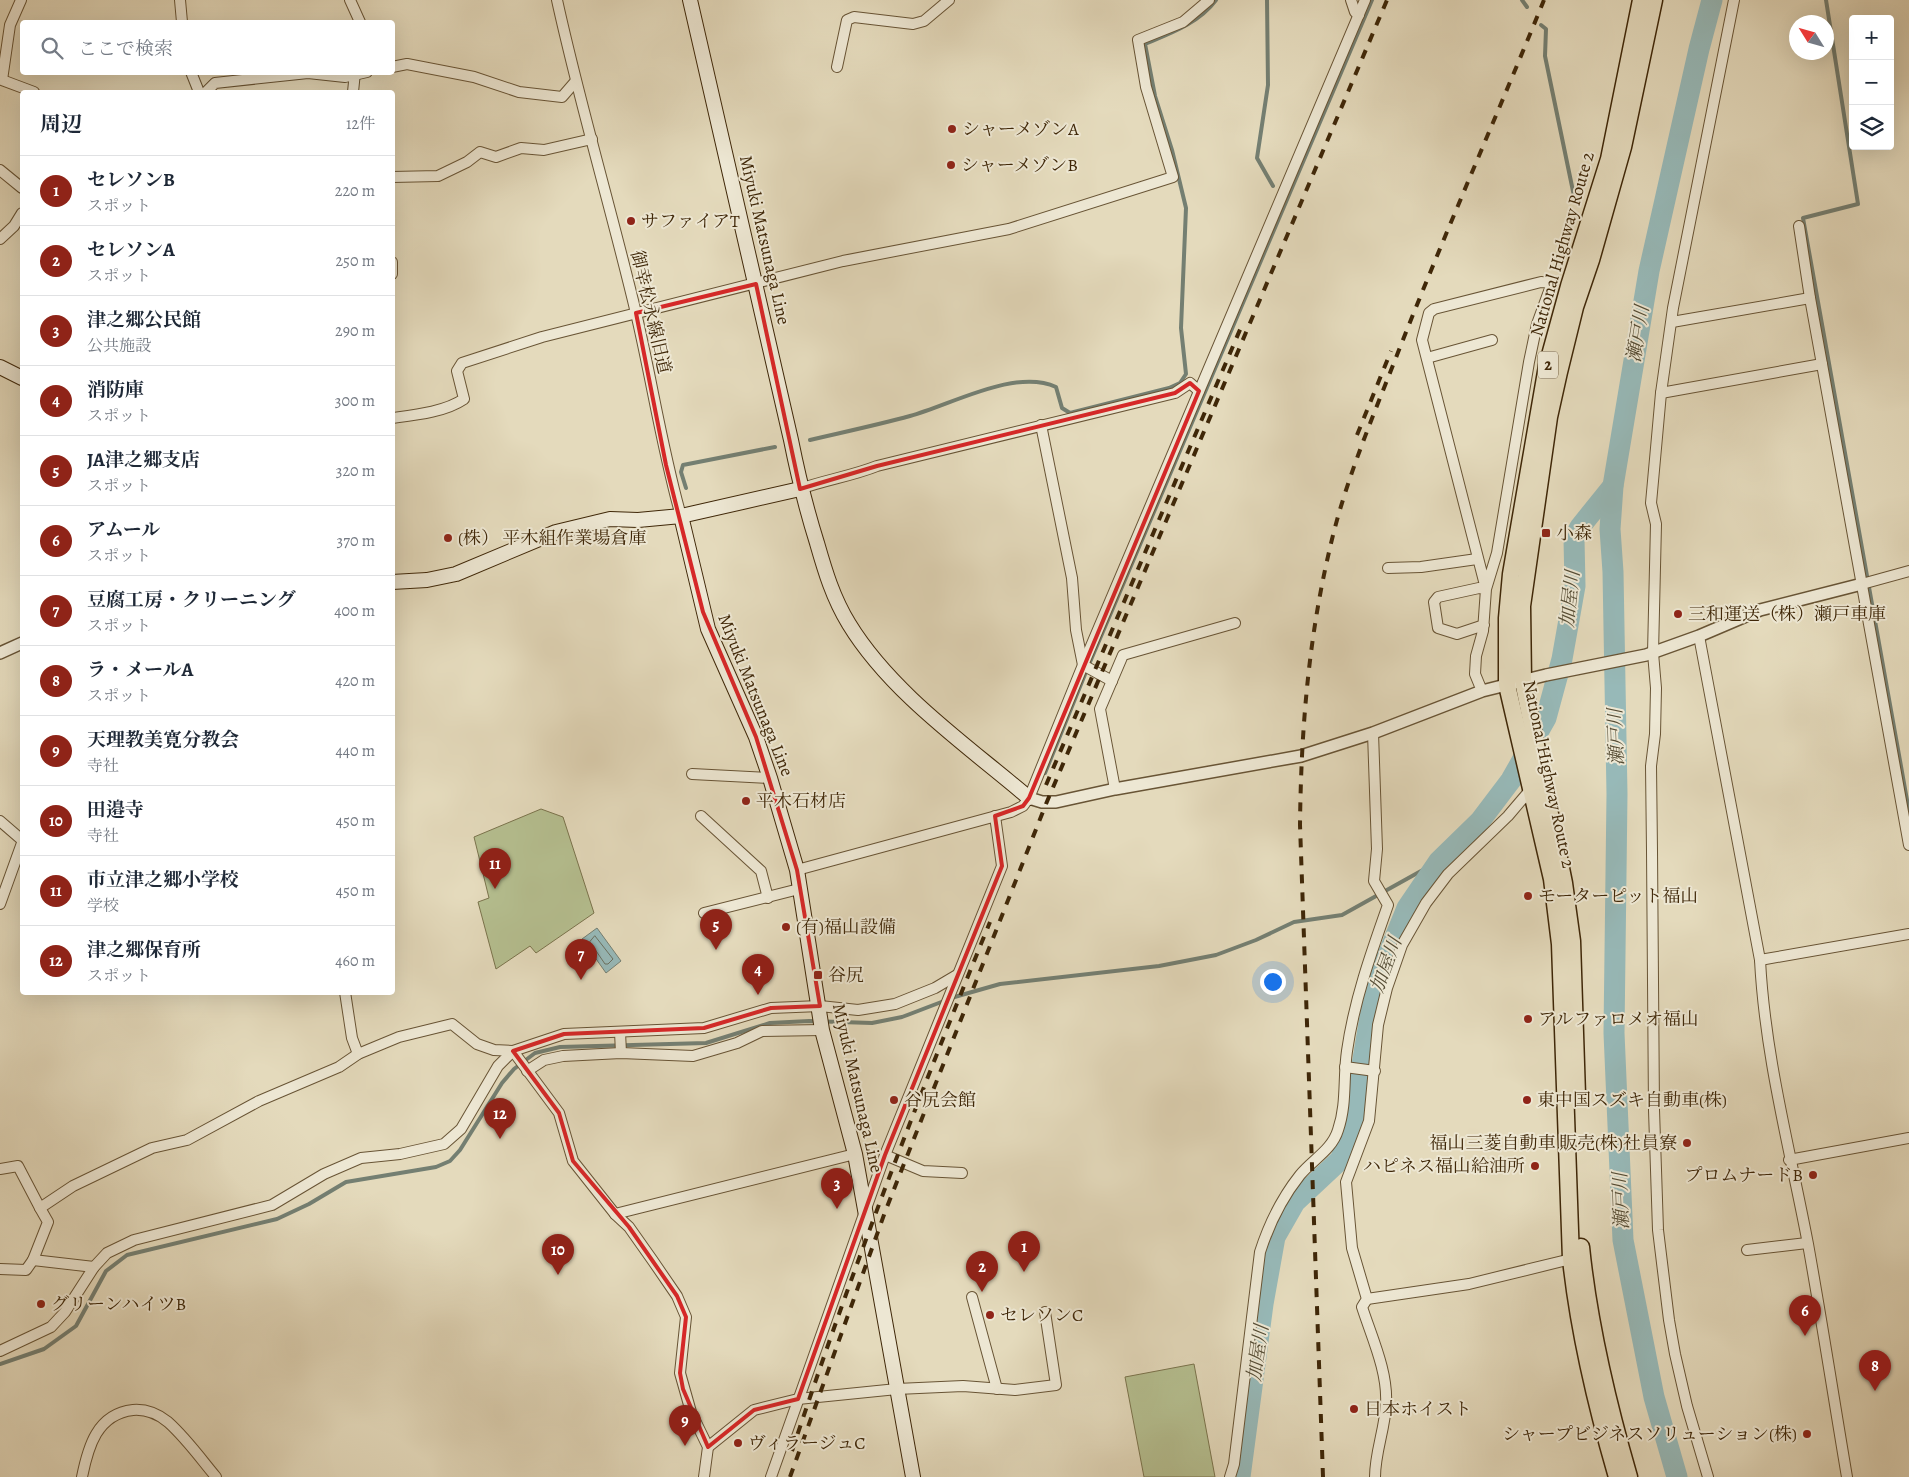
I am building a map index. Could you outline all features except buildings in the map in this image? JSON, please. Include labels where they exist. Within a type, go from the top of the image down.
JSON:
[{"type":"highway","name":"National Highway Route 2","points":[[1616,1477],[1589,1373],[1576,1309],[1572,1260],[1560,944],[1552,879],[1507,685],[1507,618],[1514,556],[1547,366],[1569,286],[1609,159],[1641,0]]},
{"type":"highway","name":"National Highway Route 2","points":[[1629,1477],[1608,1404],[1588,1307],[1582,1248],[1572,941],[1564,882],[1523,681],[1522,606],[1549,417],[1575,307],[1591,260],[1624,147],[1654,0]]},
{"type":"main road","name":"Miyuki Matsunaga Line","points":[[690,0],[792,440],[800,490],[830,590],[849,624],[878,664],[916,702],[1029,798]]},
{"type":"main road","points":[[0,367],[20,377]]},
{"type":"main road","points":[[395,582],[427,580],[456,574],[556,532],[610,519],[638,520],[681,516],[800,490]]},
{"type":"main road","name":"Miyuki Matsunaga Line","points":[[681,516],[708,629],[756,736],[797,870],[821,1019],[856,1154],[914,1477]]},
{"type":"street","points":[[22,0],[10,25],[1,82],[27,90]]},
{"type":"street","points":[[180,0],[182,20]]},
{"type":"street","points":[[350,0],[359,20]]},
{"type":"street","name":"御幸松永線旧道","points":[[557,0],[575,82],[592,139],[636,313],[666,465],[681,516]]},
{"type":"street","points":[[837,67],[846,20],[854,17],[913,24],[924,21],[949,0]]},
{"type":"street","points":[[395,418],[413,416],[464,399],[457,371],[462,363],[542,337],[842,261],[1009,229],[1173,178],[1146,87],[1138,40],[1183,22],[1209,0]]},
{"type":"street","points":[[1351,0],[1355,12],[1359,15]]},
{"type":"street","points":[[797,870],[995,816],[1023,806],[1029,798],[1087,668],[1200,391],[1365,0]]},
{"type":"street","points":[[1708,1477],[1689,1415],[1675,1354],[1658,1230],[1654,1110],[1651,766],[1656,734],[1656,688],[1650,654],[1656,524],[1652,503],[1661,393],[1676,291],[1734,0]]},
{"type":"street","points":[[395,66],[408,64],[454,73],[519,92],[544,96],[562,97],[575,82]]},
{"type":"street","points":[[192,75],[198,90]]},
{"type":"street","points":[[208,90],[215,83],[279,75]]},
{"type":"street","points":[[326,75],[345,77],[351,75]]},
{"type":"street","points":[[353,90],[354,75]]},
{"type":"street","points":[[395,177],[438,176],[467,162],[480,152],[496,157],[521,148],[544,150],[592,139]]},
{"type":"street","points":[[0,170],[20,186]]},
{"type":"street","points":[[0,238],[14,226],[20,216]]},
{"type":"street","points":[[1799,226],[1822,364],[1866,582],[1909,845]]},
{"type":"street","points":[[1486,589],[1422,340],[1429,313],[1434,309],[1541,282],[1569,286]]},
{"type":"street","points":[[1482,691],[1475,674],[1476,656],[1484,625],[1486,589],[1497,553],[1529,362],[1538,324],[1552,283]]},
{"type":"street","points":[[1672,322],[1810,298]]},
{"type":"street","points":[[1427,358],[1492,340]]},
{"type":"street","points":[[1661,393],[1822,364]]},
{"type":"street","points":[[800,490],[816,483],[852,476],[877,466],[1175,393],[1190,383],[1200,391]]},
{"type":"street","points":[[1041,426],[1072,578],[1076,630],[1087,668],[1112,681]]},
{"type":"street","points":[[1497,553],[1514,556]]},
{"type":"street","points":[[1388,568],[1477,559]]},
{"type":"street","points":[[1029,798],[1042,802],[1056,802],[1115,789],[1301,756],[1373,733],[1482,691],[1546,675],[1650,654],[1700,636],[1760,610],[1909,571]]},
{"type":"street","points":[[1484,625],[1457,634],[1438,628],[1434,602],[1438,597],[1479,588],[1486,589]]},
{"type":"street","points":[[1115,789],[1100,709],[1123,655],[1235,623]]},
{"type":"street","points":[[1700,636],[1760,960],[1762,1011],[1789,1160],[1807,1243],[1847,1477]]},
{"type":"street","points":[[0,653],[20,644]]},
{"type":"street","points":[[1230,1477],[1234,1464],[1260,1252],[1268,1225],[1280,1203],[1300,1175],[1331,1145],[1338,1131],[1344,1107],[1356,1004],[1388,906],[1374,881],[1377,849],[1373,733]]},
{"type":"street","points":[[692,774],[770,778]]},
{"type":"street","points":[[1375,1477],[1375,1463],[1386,1406],[1386,1385],[1362,1307],[1367,1299],[1352,1248],[1346,1182],[1369,1121],[1378,1025],[1387,988],[1402,945],[1426,903],[1448,874],[1508,816],[1530,782]]},
{"type":"street","points":[[701,816],[760,871],[768,898]]},
{"type":"street","points":[[771,1477],[885,1155],[1002,866],[995,816]]},
{"type":"street","points":[[0,821],[20,840]]},
{"type":"street","points":[[0,904],[20,848]]},
{"type":"street","points":[[704,913],[799,889]]},
{"type":"street","points":[[1760,960],[1909,934]]},
{"type":"street","points":[[527,1070],[544,1060],[563,1056],[621,1054],[693,1056],[737,1043],[762,1031],[895,1004],[935,988],[957,975]]},
{"type":"street","points":[[345,995],[352,1038],[358,1054]]},
{"type":"street","points":[[40,1208],[73,1186],[152,1148],[187,1140],[259,1101],[339,1067],[358,1054],[399,1037],[452,1024],[477,1044],[494,1050],[512,1051],[564,1034],[704,1028],[771,1008],[821,1019]]},
{"type":"street","points":[[620,1032],[621,1054]]},
{"type":"street","points":[[512,1051],[560,1113],[573,1160],[615,1214],[629,1227],[676,1296],[686,1318],[680,1373],[691,1412],[708,1447],[704,1477]]},
{"type":"street","points":[[0,1351],[51,1327],[65,1312],[94,1267],[107,1253],[134,1240],[272,1205],[324,1174],[361,1158],[400,1154],[444,1144],[461,1129],[498,1066],[512,1051]]},
{"type":"street","points":[[1348,1067],[1373,1071]]},
{"type":"street","points":[[1789,1160],[1909,1138]]},
{"type":"street","points":[[615,1214],[856,1154]]},
{"type":"street","points":[[885,1155],[923,1171],[962,1173]]},
{"type":"street","points":[[0,1169],[18,1166],[48,1222],[33,1260],[26,1270],[0,1269]]},
{"type":"street","points":[[1748,1250],[1807,1243]]},
{"type":"street","points":[[33,1260],[94,1267]]},
{"type":"street","points":[[1367,1299],[1469,1284],[1572,1260]]},
{"type":"street","points":[[972,1297],[996,1389]]},
{"type":"street","points":[[708,1447],[754,1410],[798,1399],[897,1389],[963,1386],[1015,1390],[1056,1385],[1045,1312]]},
{"type":"street","points":[[82,1477],[93,1438],[106,1419],[124,1411],[139,1410],[152,1412],[168,1423],[216,1477]]},
{"type":"highlighted area","points":[[756,284],[800,489],[877,466],[1175,393],[1190,383],[1199,391],[1029,798],[1023,806],[995,816],[1002,866],[885,1155],[798,1399],[754,1410],[708,1447],[683,1389],[680,1373],[686,1317],[677,1296],[629,1227],[573,1161],[559,1113],[513,1051],[564,1034],[704,1028],[771,1008],[820,1006],[797,870],[756,737],[703,612],[666,465],[636,313]]},
{"type":"green space","points":[[541,809],[563,817],[594,913],[536,953],[530,946],[496,969],[478,902],[489,898],[474,837]]},
{"type":"green space","points":[[1194,1364],[1215,1477],[1144,1477],[1125,1377]]},
{"type":"water","points":[[597,928],[621,961],[606,973],[582,939]]},
{"type":"waterway","points":[[810,440],[910,416],[983,390],[1022,382],[1040,382],[1056,387],[1062,408],[1070,413],[1169,388],[1180,383],[1186,374],[1181,328],[1186,208],[1172,150],[1155,96],[1145,44],[1193,21],[1216,0]]},
{"type":"waterway","points":[[1267,0],[1268,85],[1257,158],[1273,186]]},
{"type":"waterway","points":[[1045,773],[1090,662],[1372,0]]},
{"type":"waterway","points":[[1522,0],[1527,7]]},
{"type":"waterway","name":"瀬戸川","points":[[1677,1477],[1654,1397],[1623,1240],[1614,1033],[1617,794],[1613,572],[1610,529],[1613,486],[1649,271],[1699,49],[1712,0]]},
{"type":"waterway","points":[[1826,0],[1858,204],[1803,218],[1909,811]]},
{"type":"waterway","points":[[1541,25],[1546,29],[1545,56],[1574,196]]},
{"type":"waterway","points":[[686,488],[681,472],[683,465],[775,447]]},
{"type":"waterway","name":"加屋川","points":[[1240,1477],[1263,1304],[1275,1237],[1295,1202],[1340,1160],[1350,1137],[1371,1011],[1381,972],[1407,908],[1439,861],[1480,821],[1511,780],[1546,718],[1562,659],[1575,586],[1574,539],[1580,527],[1613,486]]},
{"type":"waterway","points":[[951,998],[1000,984],[1159,966],[1216,955],[1256,940],[1294,922],[1342,915],[1439,861]]},
{"type":"waterway","points":[[0,1364],[44,1349],[76,1326],[106,1271],[127,1255],[277,1219],[309,1204],[346,1182],[436,1167],[450,1161],[460,1150],[502,1083],[514,1069],[535,1053],[560,1047],[706,1043],[770,1023],[809,1021],[872,1023],[902,1017],[944,1001]]},
{"type":"railway","points":[[790,1477],[885,1212],[1046,804],[1387,0]]},
{"type":"railway","points":[[1323,1477],[1300,825],[1304,722],[1316,620],[1335,527],[1359,452],[1433,266],[1544,0]]},
{"type":"railway","points":[[1046,785],[1242,325]]},
{"type":"railway","points":[[1357,435],[1391,351]]},
{"type":"railway","points":[[792,1451],[886,1185],[990,922]]},
{"type":"place","name":"シャーメゾンA","points":[[952,129]]},
{"type":"place","name":"シャーメゾンB","points":[[951,165]]},
{"type":"place","name":"サファイアT","points":[[631,221]]},
{"type":"place","name":"小森","points":[[1546,533]]},
{"type":"place","name":"(株） 平木組作業場倉庫","points":[[448,538]]},
{"type":"place","name":"三和運送（株）瀬戸車庫","points":[[1678,614]]},
{"type":"place","name":"平木石材店","points":[[746,801]]},
{"type":"place","name":"市立津之郷小学校","points":[[495,889]]},
{"type":"place","name":"モーターピット福山","points":[[1528,896]]},
{"type":"place","name":"(有)福山設備","points":[[786,927]]},
{"type":"place","name":"JA津之郷支店","points":[[716,950]]},
{"type":"place","name":"谷尻","points":[[818,975]]},
{"type":"place","name":"豆腐工房・クリーニング","points":[[581,980]]},
{"type":"place","name":"消防庫","points":[[758,995]]},
{"type":"place","name":"アルファロメオ福山","points":[[1528,1019]]},
{"type":"place","name":"谷尻会館","points":[[894,1100]]},
{"type":"place","name":"東中国スズキ自動車(株)","points":[[1527,1100]]},
{"type":"place","name":"津之郷保育所","points":[[500,1139]]},
{"type":"place","name":"福山三菱自動車 販売(株)社員寮","points":[[1687,1143]]},
{"type":"place","name":"ハピネス福山給油所","points":[[1535,1166]]},
{"type":"place","name":"プロムナードB","points":[[1813,1175]]},
{"type":"place","name":"津之郷公民館","points":[[837,1209]]},
{"type":"place","name":"セレソンB","points":[[1024,1272]]},
{"type":"place","name":"田邉寺","points":[[558,1275]]},
{"type":"place","name":"セレソンA","points":[[982,1292]]},
{"type":"place","name":"グリーンハイツB","points":[[41,1304]]},
{"type":"place","name":"セレソンC","points":[[990,1315]]},
{"type":"place","name":"アムール","points":[[1805,1336]]},
{"type":"place","name":"ラ・メールA","points":[[1875,1391]]},
{"type":"place","name":"日本ホイスト","points":[[1354,1409]]},
{"type":"place","name":"シャープビジネスソリューション(株)","points":[[1807,1434]]},
{"type":"place","name":"ヴィラージュC","points":[[738,1443]]},
{"type":"place","name":"天理教美寛分教会","points":[[685,1446]]}]
